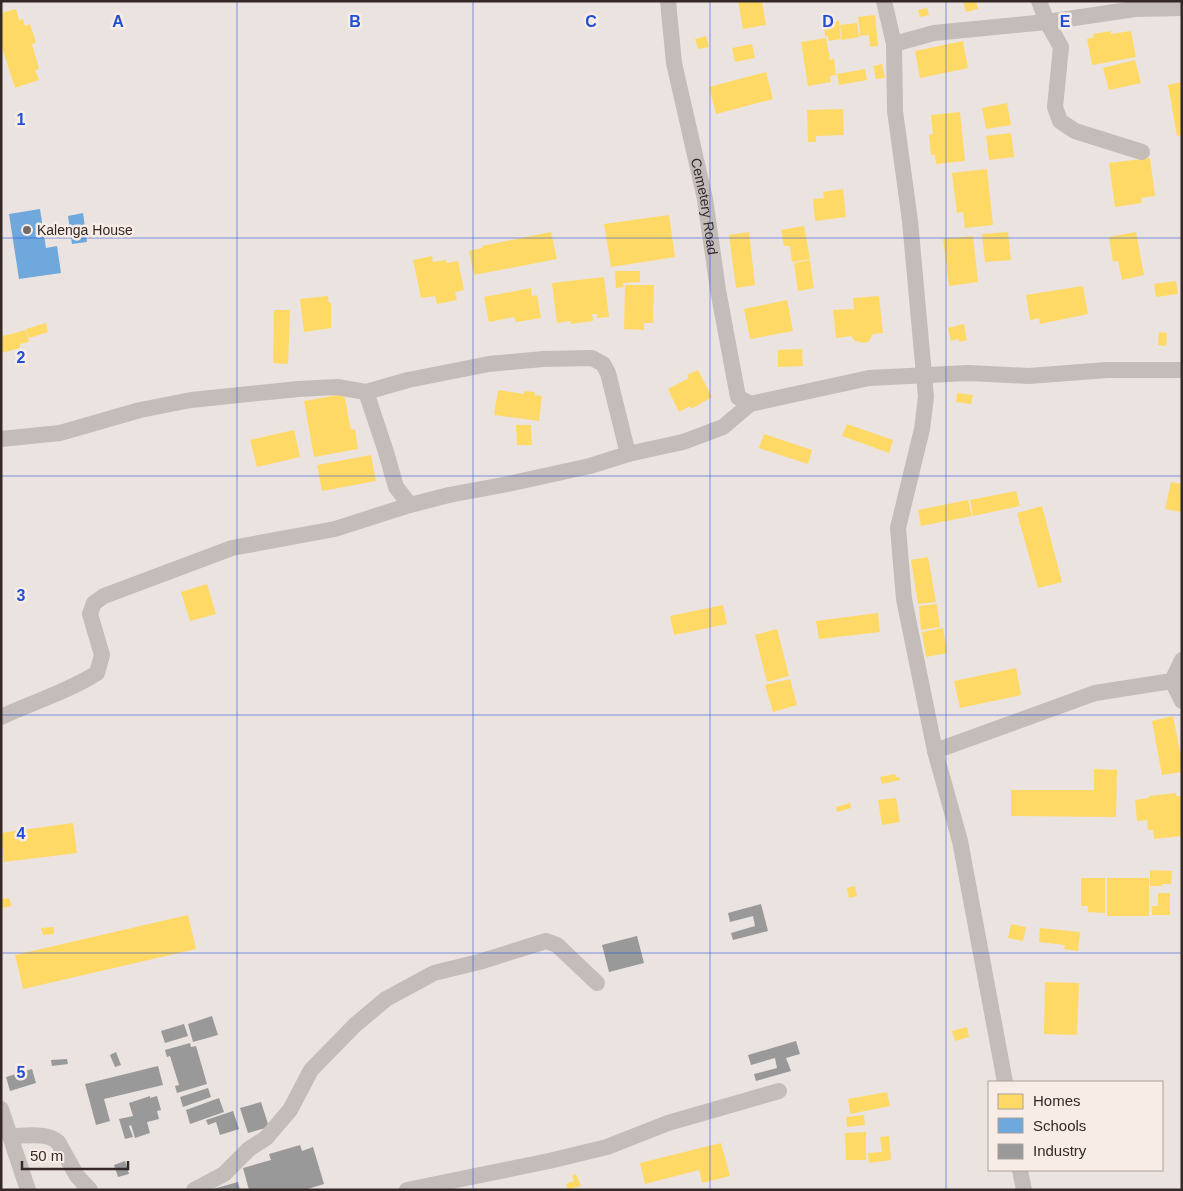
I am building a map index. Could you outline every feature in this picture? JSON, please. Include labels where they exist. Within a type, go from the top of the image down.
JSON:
[{"type":"street","name":"Cemetery Road","points":[[668,1],[674,63],[706,199],[718,290],[738,397],[750,404]]},
{"type":"street","points":[[884,1],[894,44],[895,111],[910,221],[926,396],[922,429],[898,528],[904,599],[935,751],[960,841],[1005,1081]]},
{"type":"street","points":[[1039,1],[1060,47],[1055,107],[1060,121],[1075,130],[1142,152]]},
{"type":"street","points":[[894,44],[934,32],[1047,22],[1136,9],[1182,8]]},
{"type":"street","points":[[1,439],[60,433],[140,410],[191,400],[337,387],[366,392],[408,380],[489,364],[543,359],[592,358],[604,364],[608,373],[628,454]]},
{"type":"street","points":[[1,717],[23,706],[82,683],[97,673],[102,655],[90,614],[94,604],[104,596],[232,548],[335,529],[410,505],[449,495],[590,466],[628,454],[683,442],[723,427],[750,404],[869,378],[968,373],[1029,376],[1107,370],[1182,370]]},
{"type":"street","points":[[366,392],[396,487],[410,505]]},
{"type":"street","points":[[1172,680],[1182,660]]},
{"type":"street","points":[[935,751],[1095,693],[1172,680]]},
{"type":"street","points":[[1172,680],[1182,701]]},
{"type":"street","points":[[194,1190],[224,1174],[249,1149],[266,1138],[290,1110],[311,1070],[355,1025],[386,999],[434,973],[479,962],[546,941],[557,945],[598,983]]},
{"type":"street","points":[[407,1190],[607,1147],[668,1123],[779,1091]]},
{"type":"street","points":[[1,1110],[28,1190]]},
{"type":"street","points":[[10,1136],[54,1138],[78,1176],[90,1190]]},
{"type":"street","points":[[1020,1171],[1024,1190]]},
{"type":"building: Homes","points":[[738,1],[762,1],[766,25],[743,29]]},
{"type":"building: Homes","points":[[963,1],[976,1],[978,9],[966,12]]},
{"type":"building: Homes","points":[[927,8],[929,15],[920,17],[918,10]]},
{"type":"building: Homes","points":[[16,9],[19,20],[23,19],[25,26],[30,24],[36,43],[32,44],[39,69],[35,70],[39,80],[15,88],[1,44],[1,13]]},
{"type":"building: Homes","points":[[875,15],[878,46],[870,47],[869,35],[860,36],[858,17]]},
{"type":"building: Homes","points":[[839,21],[841,39],[828,41],[828,36],[825,37],[824,23]]},
{"type":"building: Homes","points":[[857,23],[859,37],[842,40],[840,25]]},
{"type":"building: Homes","points":[[1111,31],[1111,34],[1131,31],[1136,57],[1092,65],[1087,39],[1094,37],[1093,34]]},
{"type":"building: Homes","points":[[706,36],[709,47],[698,49],[695,39]]},
{"type":"building: Homes","points":[[826,38],[830,60],[834,59],[836,75],[830,76],[831,82],[808,86],[801,42]]},
{"type":"building: Homes","points":[[963,41],[968,68],[920,78],[915,51]]},
{"type":"building: Homes","points":[[752,44],[755,58],[735,62],[732,48]]},
{"type":"building: Homes","points":[[1135,60],[1141,83],[1109,90],[1103,68]]},
{"type":"building: Homes","points":[[882,64],[885,78],[876,79],[873,66]]},
{"type":"building: Homes","points":[[865,69],[867,80],[839,85],[837,74]]},
{"type":"building: Homes","points":[[766,72],[773,99],[716,114],[709,87]]},
{"type":"building: Homes","points":[[1182,82],[1182,135],[1177,136],[1168,85]]},
{"type":"building: Homes","points":[[1007,103],[1011,125],[986,129],[982,108]]},
{"type":"building: Homes","points":[[843,109],[844,135],[816,136],[816,142],[808,142],[807,110]]},
{"type":"building: Homes","points":[[960,112],[965,161],[936,164],[935,155],[931,155],[929,135],[933,134],[931,115]]},
{"type":"building: Homes","points":[[1011,133],[1014,157],[989,160],[986,136]]},
{"type":"building: Homes","points":[[1150,158],[1155,196],[1141,198],[1142,203],[1115,207],[1109,163]]},
{"type":"building: Homes","points":[[987,169],[993,225],[965,228],[963,212],[957,213],[952,173]]},
{"type":"building: Homes","points":[[843,189],[846,217],[815,221],[813,199],[824,198],[823,192]]},
{"type":"building: Homes","points":[[669,215],[675,257],[611,267],[604,224]]},
{"type":"building: Homes","points":[[804,226],[810,259],[792,262],[790,246],[784,246],[781,230]]},
{"type":"building: Homes","points":[[551,232],[557,259],[474,275],[469,251],[482,248],[482,246]]},
{"type":"building: Homes","points":[[749,232],[755,285],[736,288],[729,235]]},
{"type":"building: Homes","points":[[1008,232],[1011,260],[985,262],[982,234]]},
{"type":"building: Homes","points":[[1136,232],[1144,275],[1122,280],[1118,261],[1113,262],[1109,237]]},
{"type":"building: Homes","points":[[973,236],[978,282],[949,286],[943,239]]},
{"type":"building: Homes","points":[[432,256],[433,262],[446,260],[447,263],[458,261],[464,290],[455,292],[457,300],[437,304],[435,296],[421,298],[413,260]]},
{"type":"building: Homes","points":[[810,260],[814,288],[798,291],[794,263]]},
{"type":"building: Homes","points":[[615,271],[640,271],[640,282],[623,283],[624,287],[616,288]]},
{"type":"building: Homes","points":[[604,277],[609,317],[597,318],[597,314],[592,314],[593,321],[571,324],[571,321],[557,323],[552,283]]},
{"type":"building: Homes","points":[[1176,281],[1178,294],[1156,297],[1154,284]]},
{"type":"building: Homes","points":[[625,285],[654,285],[653,323],[644,323],[644,330],[624,329]]},
{"type":"building: Homes","points":[[1083,286],[1088,314],[1040,324],[1039,318],[1030,320],[1026,295]]},
{"type":"building: Homes","points":[[531,288],[532,296],[537,295],[541,318],[516,322],[514,317],[489,322],[484,297]]},
{"type":"building: Homes","points":[[328,296],[329,303],[331,303],[331,328],[304,332],[300,299]]},
{"type":"building: Homes","points":[[879,296],[883,333],[873,334],[869,341],[864,343],[855,341],[851,336],[836,338],[833,310],[854,309],[853,298]]},
{"type":"building: Homes","points":[[787,300],[793,331],[750,339],[744,309]]},
{"type":"building: Homes","points":[[274,310],[290,310],[288,364],[273,363]]},
{"type":"building: Homes","points":[[46,323],[48,332],[29,338],[26,329]]},
{"type":"building: Homes","points":[[964,324],[967,340],[951,341],[948,328]]},
{"type":"building: Homes","points":[[1,330],[3,336],[26,330],[29,342],[20,344],[20,348],[1,353]]},
{"type":"building: Homes","points":[[1159,332],[1167,333],[1166,346],[1158,345]]},
{"type":"building: Homes","points":[[802,349],[803,366],[778,367],[778,350]]},
{"type":"building: Homes","points":[[698,370],[712,397],[691,409],[690,406],[679,412],[668,389],[689,378],[687,375]]},
{"type":"building: Homes","points":[[498,390],[524,394],[524,391],[535,392],[534,395],[542,396],[539,421],[494,415]]},
{"type":"building: Homes","points":[[957,393],[973,395],[971,404],[956,402]]},
{"type":"building: Homes","points":[[344,394],[351,430],[355,429],[358,449],[314,457],[304,401]]},
{"type":"building: Homes","points":[[847,424],[893,440],[889,453],[842,436]]},
{"type":"building: Homes","points":[[516,425],[531,425],[532,445],[517,445]]},
{"type":"building: Homes","points":[[294,430],[300,457],[257,467],[250,440]]},
{"type":"building: Homes","points":[[764,434],[812,450],[808,464],[759,448]]},
{"type":"building: Homes","points":[[371,455],[376,481],[322,491],[317,465]]},
{"type":"building: Homes","points":[[1171,482],[1182,484],[1182,512],[1165,509]]},
{"type":"building: Homes","points":[[1016,491],[1020,506],[973,516],[970,500]]},
{"type":"building: Homes","points":[[968,500],[972,516],[921,526],[918,510]]},
{"type":"building: Homes","points":[[1042,506],[1062,582],[1038,588],[1017,513]]},
{"type":"building: Homes","points":[[928,557],[936,602],[918,604],[911,560]]},
{"type":"building: Homes","points":[[207,584],[216,614],[190,621],[181,592]]},
{"type":"building: Homes","points":[[937,604],[940,627],[921,630],[919,606]]},
{"type":"building: Homes","points":[[723,605],[727,624],[674,635],[670,616]]},
{"type":"building: Homes","points":[[878,613],[880,632],[819,639],[816,621]]},
{"type":"building: Homes","points":[[943,628],[947,653],[926,657],[922,632]]},
{"type":"building: Homes","points":[[777,629],[789,676],[767,682],[755,635]]},
{"type":"building: Homes","points":[[1016,668],[1021,695],[960,708],[954,681]]},
{"type":"building: Homes","points":[[790,679],[797,705],[773,712],[765,685]]},
{"type":"building: Homes","points":[[1173,716],[1182,762],[1182,772],[1162,775],[1152,721]]},
{"type":"building: Homes","points":[[1094,769],[1117,770],[1116,817],[1011,816],[1011,790],[1094,790]]},
{"type":"building: Homes","points":[[895,774],[900,780],[882,784],[880,777]]},
{"type":"building: Homes","points":[[1176,793],[1176,796],[1182,796],[1182,836],[1154,839],[1153,830],[1148,830],[1147,820],[1137,821],[1135,800],[1149,798],[1149,796]]},
{"type":"building: Homes","points":[[896,798],[900,822],[882,825],[878,800]]},
{"type":"building: Homes","points":[[850,803],[851,808],[837,812],[836,807]]},
{"type":"building: Homes","points":[[73,823],[77,853],[4,862],[1,833]]},
{"type":"building: Homes","points":[[1150,870],[1172,871],[1171,884],[1150,886]]},
{"type":"building: Homes","points":[[1081,878],[1105,878],[1105,913],[1088,912],[1088,906],[1081,906]]},
{"type":"building: Homes","points":[[1107,878],[1149,878],[1149,916],[1107,916]]},
{"type":"building: Homes","points":[[855,886],[857,896],[849,898],[847,888]]},
{"type":"building: Homes","points":[[1158,893],[1170,893],[1170,915],[1152,915],[1152,906],[1158,906]]},
{"type":"building: Homes","points":[[9,898],[12,906],[2,908],[1,899]]},
{"type":"building: Homes","points":[[188,915],[196,949],[23,989],[15,955]]},
{"type":"building: Homes","points":[[1011,924],[1026,927],[1023,941],[1008,938]]},
{"type":"building: Homes","points":[[54,927],[54,934],[43,935],[41,928]]},
{"type":"building: Homes","points":[[1040,928],[1080,932],[1078,951],[1064,949],[1065,945],[1039,942]]},
{"type":"building: Homes","points":[[1045,982],[1079,983],[1077,1035],[1044,1034]]},
{"type":"building: Homes","points":[[967,1027],[969,1037],[955,1041],[952,1031]]},
{"type":"building: Homes","points":[[887,1092],[890,1106],[850,1114],[848,1099]]},
{"type":"building: Homes","points":[[864,1115],[865,1125],[847,1127],[846,1117]]},
{"type":"building: Homes","points":[[866,1132],[866,1160],[846,1160],[845,1133]]},
{"type":"building: Homes","points":[[889,1136],[891,1160],[869,1163],[868,1153],[882,1152],[880,1137]]},
{"type":"building: Homes","points":[[721,1143],[730,1176],[702,1183],[699,1170],[645,1184],[640,1163]]},
{"type":"building: Homes","points":[[576,1174],[581,1186],[568,1190],[566,1184],[574,1181],[572,1176]]},
{"type":"building: Schools","name":"Kalenga House","points":[[40,209],[46,248],[57,246],[61,273],[19,279],[9,214]]},
{"type":"building: Schools","points":[[83,213],[87,242],[72,244],[68,216]]},
{"type":"building: Industry","points":[[761,904],[768,931],[733,940],[731,933],[755,926],[753,916],[730,922],[728,913]]},
{"type":"building: Industry","points":[[637,936],[644,963],[609,972],[602,945]]},
{"type":"building: Industry","points":[[212,1016],[218,1035],[193,1042],[188,1024]]},
{"type":"building: Industry","points":[[184,1024],[188,1036],[165,1043],[161,1031]]},
{"type":"building: Industry","points":[[796,1041],[800,1054],[786,1058],[791,1071],[756,1081],[754,1074],[777,1068],[775,1058],[751,1065],[748,1055]]},
{"type":"building: Industry","points":[[190,1043],[191,1047],[196,1046],[207,1084],[177,1093],[175,1086],[179,1085],[170,1056],[167,1057],[165,1050]]},
{"type":"building: Industry","points":[[116,1052],[121,1065],[115,1067],[110,1055]]},
{"type":"building: Industry","points":[[67,1059],[68,1064],[52,1066],[51,1060]]},
{"type":"building: Industry","points":[[158,1066],[163,1085],[104,1099],[110,1121],[96,1125],[85,1084]]},
{"type":"building: Industry","points":[[32,1069],[36,1083],[10,1091],[6,1077]]},
{"type":"building: Industry","points":[[208,1088],[211,1097],[183,1107],[180,1097]]},
{"type":"building: Industry","points":[[150,1096],[150,1098],[157,1096],[161,1110],[157,1111],[159,1119],[147,1122],[150,1133],[135,1138],[131,1125],[129,1126],[133,1137],[125,1139],[119,1119],[133,1116],[129,1103]]},
{"type":"building: Industry","points":[[219,1098],[224,1112],[190,1124],[186,1110]]},
{"type":"building: Industry","points":[[261,1102],[269,1127],[248,1133],[240,1108]]},
{"type":"building: Industry","points":[[233,1111],[239,1129],[220,1135],[216,1122],[208,1125],[206,1120]]},
{"type":"building: Industry","points":[[300,1145],[302,1151],[313,1147],[324,1184],[304,1190],[249,1190],[243,1168],[271,1160],[269,1154]]},
{"type":"building: Industry","points":[[125,1161],[129,1174],[118,1177],[114,1165]]},
{"type":"building: Industry","points":[[238,1182],[240,1190],[213,1189]]},
{"type":"place","name":"Kalenga House","points":[[27,230]]}]
